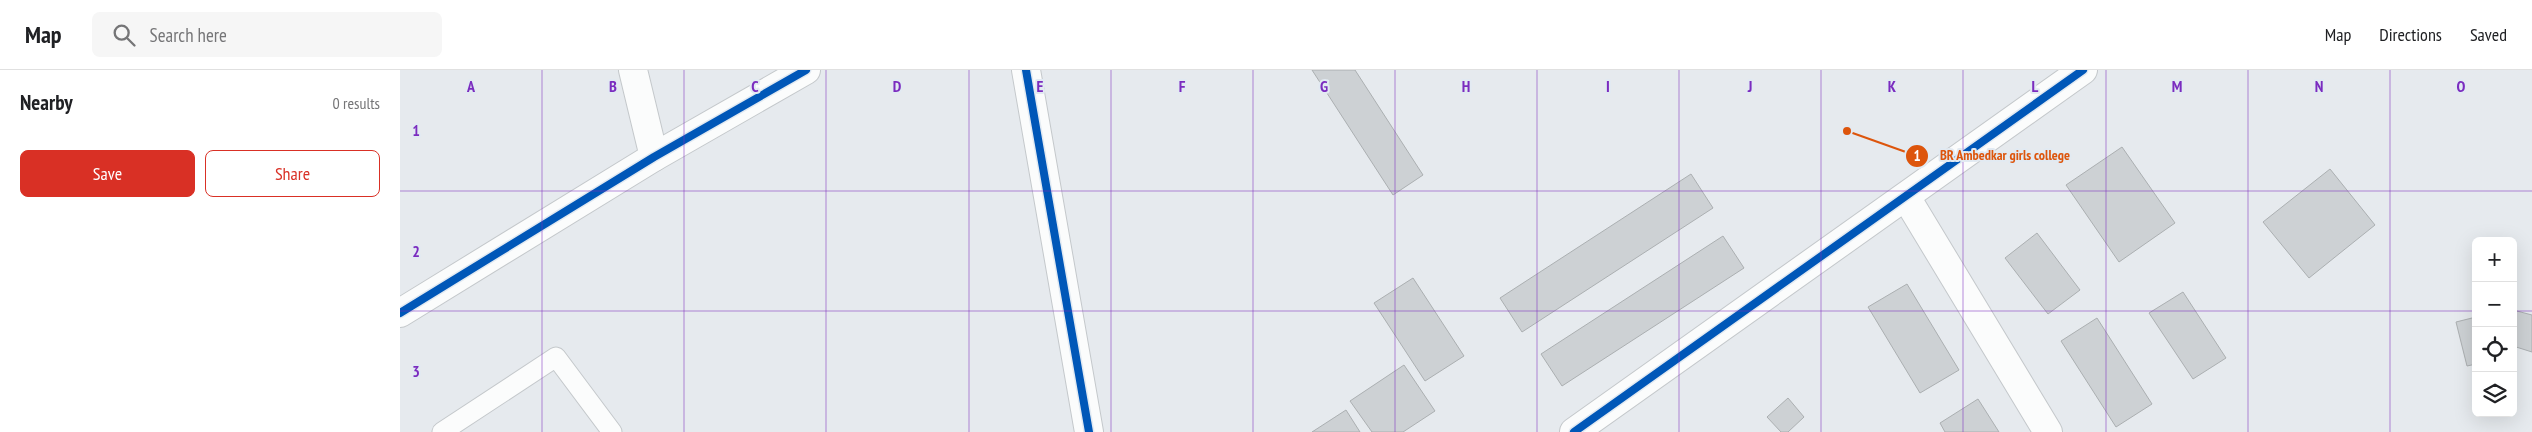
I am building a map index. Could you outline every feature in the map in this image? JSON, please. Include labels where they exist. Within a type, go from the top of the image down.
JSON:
[{"type":"street","points":[[632,70],[654,157]]},
{"type":"street","points":[[400,313],[654,157],[806,70]]},
{"type":"street","points":[[1026,70],[1089,432]]},
{"type":"street","points":[[1574,432],[2083,70]]},
{"type":"street","points":[[1906,197],[2048,432]]},
{"type":"lane","points":[[442,432],[556,357],[612,432]]},
{"type":"building","points":[[1312,70],[1355,70],[1423,175],[1393,195]]},
{"type":"building","points":[[2122,147],[2175,223],[2119,262],[2066,185]]},
{"type":"building","points":[[2330,169],[2375,225],[2309,278],[2263,222]]},
{"type":"building","points":[[1691,174],[1713,208],[1522,332],[1500,298]]},
{"type":"building","points":[[2037,233],[2080,290],[2048,314],[2005,258]]},
{"type":"building","points":[[1723,236],[1744,268],[1562,386],[1541,354]]},
{"type":"building","points":[[1413,278],[1464,356],[1425,381],[1374,303]]},
{"type":"building","points":[[1907,284],[1959,370],[1920,393],[1868,307]]},
{"type":"building","points":[[2183,292],[2226,358],[2193,379],[2149,313]]},
{"type":"building","points":[[2517,311],[2532,315],[2532,352],[2517,347]]},
{"type":"building","points":[[2097,318],[2152,404],[2116,427],[2061,341]]},
{"type":"building","points":[[2472,318],[2472,365],[2467,366],[2456,322]]},
{"type":"building","points":[[1404,365],[1435,411],[1403,432],[1372,432],[1350,401]]},
{"type":"building","points":[[1788,398],[1804,417],[1788,432],[1781,432],[1767,417]]},
{"type":"building","points":[[1978,399],[1999,432],[1945,432],[1940,423]]},
{"type":"building","points":[[1346,410],[1360,432],[1312,432]]},
{"type":"cycle path","points":[[400,313],[654,157],[806,70]]},
{"type":"cycle path","points":[[1026,70],[1089,432]]},
{"type":"cycle path","points":[[1574,432],[2083,70]]},
{"type":"place","name":"BR Ambedkar girls college","points":[[1847,131]]}]
